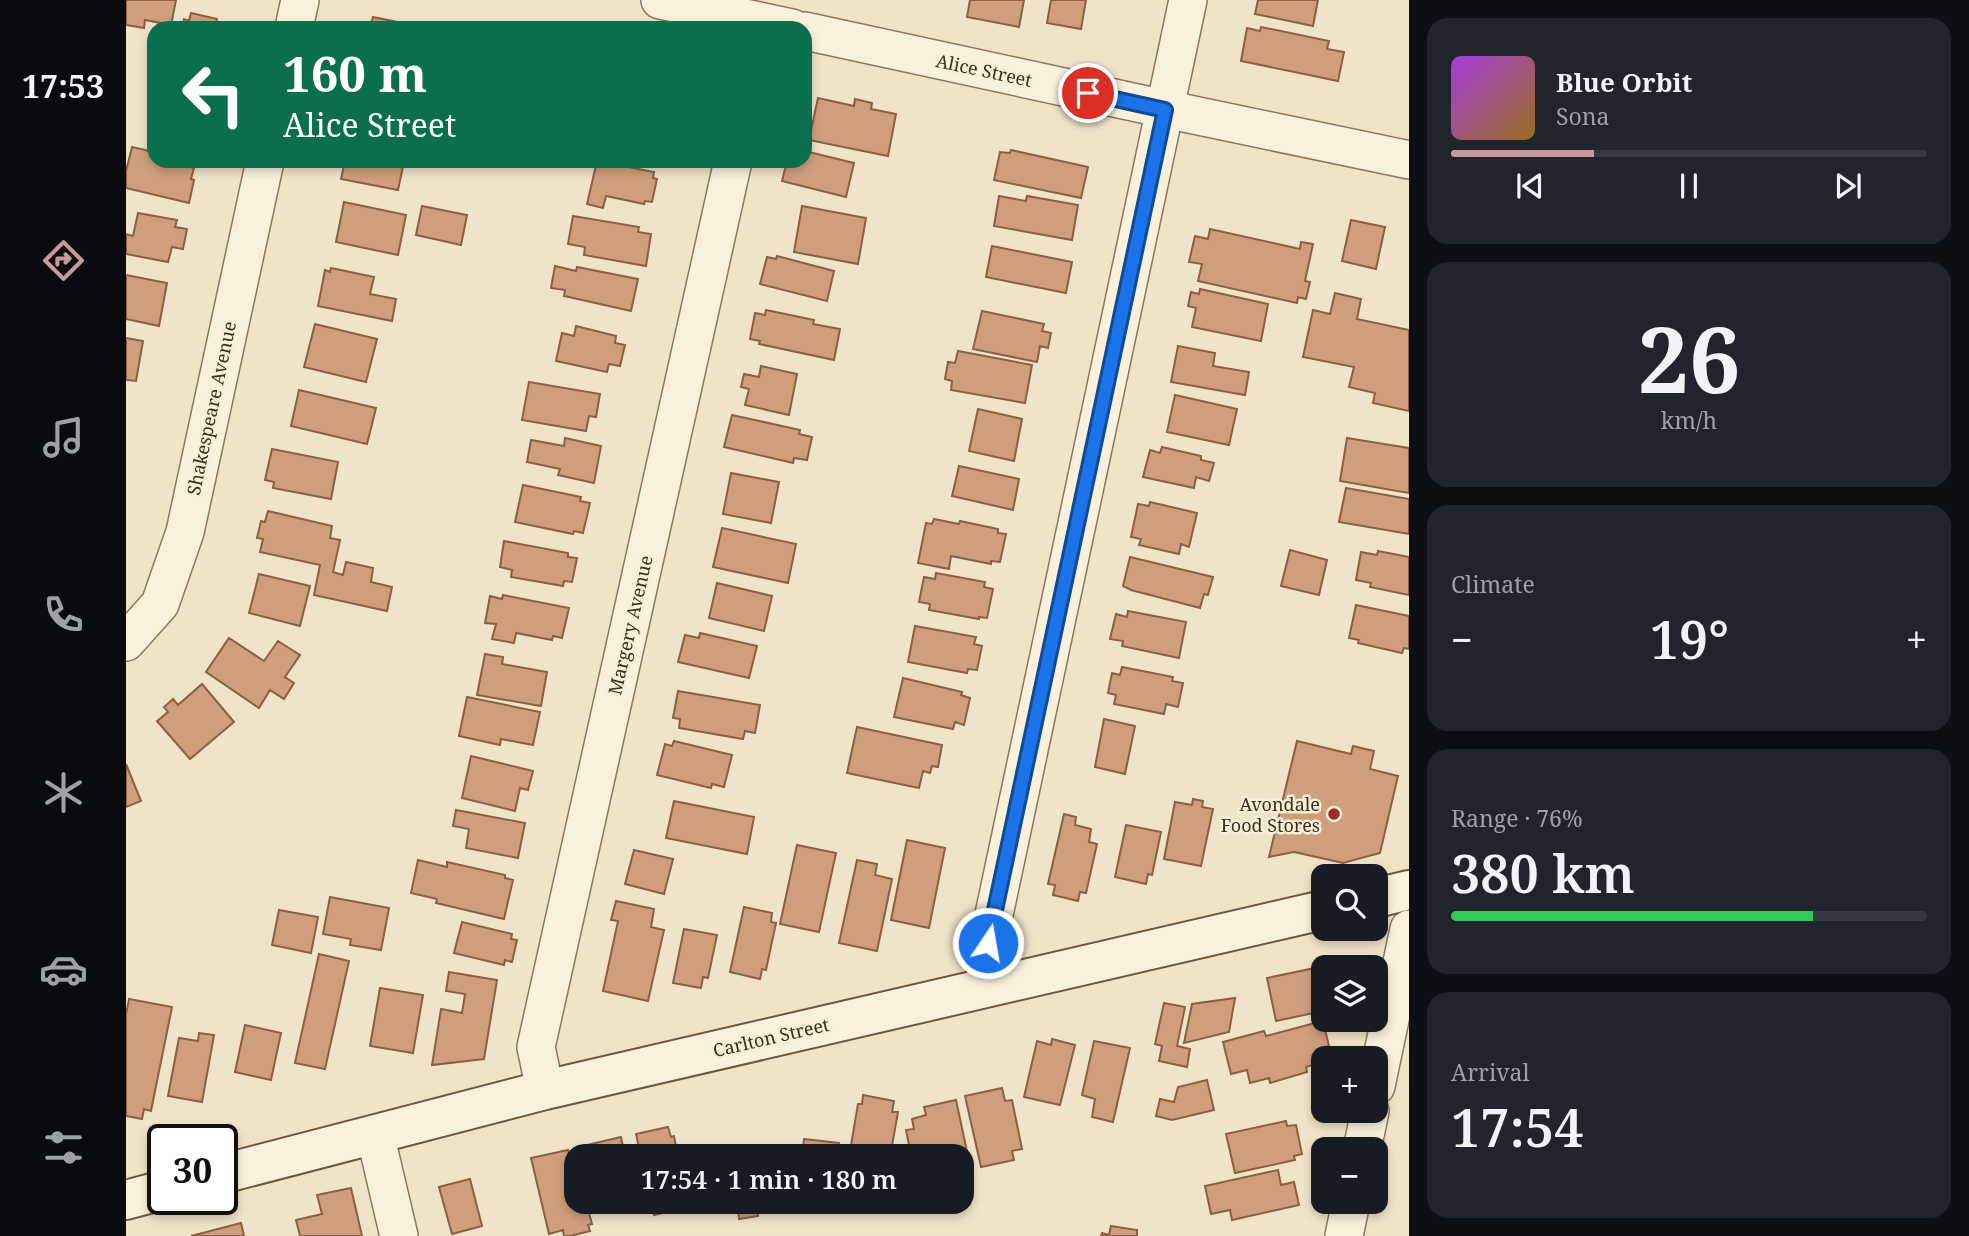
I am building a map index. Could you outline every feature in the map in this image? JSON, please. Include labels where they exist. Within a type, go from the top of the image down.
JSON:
[{"type":"main road","points":[[1388,895],[1409,890]]},
{"type":"main road","name":"Carlton Street","points":[[238,1170],[545,1090],[1311,913]]},
{"type":"main road","points":[[126,1200],[147,1194]]},
{"type":"street","points":[[296,21],[300,0]]},
{"type":"street","points":[[660,0],[771,19]]},
{"type":"street","points":[[996,985],[988,943],[1188,0]]},
{"type":"street","name":"Alice Street","points":[[812,33],[1409,160]]},
{"type":"street","name":"Shakespeare Avenue","points":[[126,642],[160,604],[185,531],[263,168]]},
{"type":"street","name":"Margery Avenue","points":[[545,1090],[536,1047],[731,168]]},
{"type":"street","points":[[1384,1046],[1409,929]]},
{"type":"street","points":[[375,1134],[399,1236]]},
{"type":"street","points":[[1344,1236],[1349,1214]]},
{"type":"building","points":[[126,0],[176,0],[172,21],[145,20],[144,28],[126,25]]},
{"type":"building","points":[[970,0],[1024,0],[1019,27],[967,17]]},
{"type":"building","points":[[1051,0],[1086,0],[1081,29],[1047,23]]},
{"type":"building","points":[[1258,0],[1318,0],[1313,26],[1255,14]]},
{"type":"building","points":[[191,13],[217,19],[216,21],[189,21]]},
{"type":"building","points":[[373,17],[393,21],[372,21]]},
{"type":"building","points":[[1261,27],[1329,41],[1327,49],[1344,52],[1338,81],[1241,61],[1247,28],[1260,31]]},
{"type":"building","points":[[818,98],[854,106],[855,99],[872,103],[871,109],[896,114],[888,156],[812,141]]},
{"type":"building","points":[[132,147],[147,150],[147,168],[194,168],[189,203],[126,188],[126,171]]},
{"type":"building","points":[[1011,150],[1088,167],[1081,198],[994,180],[1000,152],[1010,153]]},
{"type":"building","points":[[812,153],[854,163],[846,197],[782,181],[785,168],[812,168]]},
{"type":"building","points":[[343,168],[403,168],[398,190],[341,179]]},
{"type":"building","points":[[595,168],[633,168],[654,172],[653,178],[657,179],[652,202],[645,201],[644,204],[606,196],[603,208],[587,204]]},
{"type":"building","points":[[999,196],[1026,201],[1027,196],[1078,205],[1072,240],[994,226]]},
{"type":"building","points":[[344,202],[406,215],[398,255],[336,242]]},
{"type":"building","points":[[422,206],[467,215],[461,245],[416,235]]},
{"type":"building","points":[[802,206],[866,218],[858,264],[794,252]]},
{"type":"building","points":[[138,213],[177,220],[175,227],[187,229],[183,249],[172,247],[168,262],[126,254],[126,234],[133,236]]},
{"type":"building","points":[[573,216],[639,227],[638,232],[651,234],[646,266],[584,255],[585,247],[568,244]]},
{"type":"building","points":[[1351,220],[1385,227],[1376,269],[1342,261]]},
{"type":"building","points":[[1210,229],[1300,249],[1301,242],[1313,244],[1305,281],[1310,282],[1306,299],[1298,297],[1297,303],[1198,281],[1202,264],[1189,262],[1195,236],[1208,239]]},
{"type":"building","points":[[992,246],[1072,262],[1066,293],[986,277]]},
{"type":"building","points":[[777,256],[834,271],[827,301],[760,284],[767,257],[776,259]]},
{"type":"building","points":[[555,266],[576,271],[577,267],[638,279],[631,311],[564,296],[565,290],[551,288]]},
{"type":"building","points":[[331,268],[374,277],[370,294],[396,299],[392,321],[318,306],[325,270],[330,272]]},
{"type":"building","points":[[126,275],[167,283],[159,326],[126,319]]},
{"type":"building","points":[[1200,289],[1268,304],[1261,341],[1192,327],[1196,308],[1188,306],[1191,292],[1199,294]]},
{"type":"building","points":[[1335,293],[1361,299],[1357,319],[1409,330],[1409,411],[1373,403],[1375,393],[1349,387],[1354,367],[1303,357],[1313,310],[1330,314]]},
{"type":"building","points":[[766,310],[814,320],[813,324],[840,329],[834,360],[759,344],[760,341],[750,339],[755,313],[765,315]]},
{"type":"building","points":[[982,311],[1044,324],[1042,331],[1051,333],[1048,348],[1040,346],[1037,362],[973,349]]},
{"type":"building","points":[[315,324],[377,339],[366,382],[304,367]]},
{"type":"building","points":[[576,326],[616,336],[615,343],[625,345],[620,366],[609,364],[607,372],[556,361],[562,333],[574,336]]},
{"type":"building","points":[[126,338],[143,341],[136,381],[126,380]]},
{"type":"building","points":[[1178,346],[1215,353],[1213,366],[1249,372],[1245,395],[1171,382]]},
{"type":"building","points":[[958,351],[1032,365],[1025,403],[951,390],[952,381],[945,379],[948,362],[955,363]]},
{"type":"building","points":[[761,366],[797,374],[789,415],[745,405],[749,389],[741,387],[744,374],[759,377]]},
{"type":"building","points":[[529,382],[600,394],[596,417],[589,416],[586,431],[522,420]]},
{"type":"building","points":[[299,390],[376,408],[367,444],[291,426]]},
{"type":"building","points":[[1175,395],[1237,409],[1229,445],[1167,432]]},
{"type":"building","points":[[978,409],[1022,419],[1014,461],[969,451]]},
{"type":"building","points":[[732,415],[800,430],[799,434],[812,437],[807,460],[794,458],[793,463],[724,447]]},
{"type":"building","points":[[565,438],[601,446],[594,483],[558,475],[560,469],[527,462],[531,440],[564,446]]},
{"type":"building","points":[[1347,438],[1409,448],[1409,493],[1340,481]]},
{"type":"building","points":[[1162,447],[1201,456],[1201,460],[1214,463],[1209,481],[1196,477],[1194,488],[1143,477],[1150,450],[1160,453]]},
{"type":"building","points":[[272,449],[338,462],[331,499],[273,488],[274,482],[265,480]]},
{"type":"building","points":[[959,466],[1019,479],[1013,510],[952,496]]},
{"type":"building","points":[[731,473],[779,482],[771,523],[723,514]]},
{"type":"building","points":[[523,485],[581,497],[580,501],[590,503],[583,533],[574,531],[573,534],[515,522]]},
{"type":"building","points":[[1346,488],[1409,499],[1409,534],[1339,522]]},
{"type":"building","points":[[1150,502],[1197,513],[1189,547],[1181,544],[1179,554],[1139,545],[1141,539],[1131,537],[1138,504],[1149,506]]},
{"type":"building","points":[[268,511],[332,526],[330,538],[340,540],[333,572],[343,575],[346,562],[373,568],[371,582],[392,587],[387,611],[314,595],[320,565],[260,552],[263,539],[257,538],[261,521],[265,522]]},
{"type":"building","points":[[934,519],[959,524],[960,521],[998,529],[998,533],[1006,534],[1000,562],[991,561],[991,564],[951,556],[949,569],[918,563],[926,523],[932,524]]},
{"type":"building","points":[[722,528],[796,544],[788,583],[713,567]]},
{"type":"building","points":[[504,541],[568,553],[568,557],[577,558],[572,582],[564,581],[563,586],[511,577],[512,570],[500,567]]},
{"type":"building","points":[[1290,550],[1327,560],[1319,595],[1281,586]]},
{"type":"building","points":[[1378,551],[1409,557],[1409,595],[1370,587],[1371,583],[1356,580],[1361,552],[1377,555]]},
{"type":"building","points":[[1130,557],[1213,577],[1208,595],[1204,594],[1200,608],[1131,590],[1123,586]]},
{"type":"building","points":[[936,573],[985,582],[984,587],[993,589],[987,618],[929,610],[930,604],[919,602],[924,577],[935,579]]},
{"type":"building","points":[[259,574],[310,586],[300,626],[249,613]]},
{"type":"building","points":[[717,583],[772,596],[764,631],[709,618]]},
{"type":"building","points":[[503,595],[569,608],[562,638],[553,636],[552,640],[516,633],[514,643],[492,639],[496,624],[485,623],[490,596],[502,599]]},
{"type":"building","points":[[1356,605],[1409,616],[1409,649],[1404,648],[1402,653],[1358,643],[1359,640],[1349,638]]},
{"type":"building","points":[[1128,611],[1186,622],[1179,658],[1122,646],[1123,641],[1110,639],[1116,614],[1127,617]]},
{"type":"building","points":[[915,626],[976,637],[974,644],[982,646],[977,670],[968,669],[967,673],[908,662]]},
{"type":"building","points":[[700,633],[757,646],[749,678],[678,662],[685,635],[699,638]]},
{"type":"building","points":[[229,638],[264,661],[278,641],[300,655],[285,677],[294,683],[284,699],[270,690],[259,708],[206,672]]},
{"type":"building","points":[[485,654],[503,657],[502,664],[547,672],[541,706],[477,695]]},
{"type":"building","points":[[1122,667],[1173,677],[1172,681],[1183,683],[1178,707],[1166,704],[1164,714],[1114,704],[1116,695],[1108,693],[1112,673],[1120,675]]},
{"type":"building","points":[[903,678],[962,692],[961,695],[970,698],[964,725],[955,722],[953,729],[894,717]]},
{"type":"building","points":[[202,684],[234,722],[190,759],[157,721],[168,712],[164,707],[173,699],[178,705]]},
{"type":"building","points":[[678,691],[760,705],[755,733],[745,731],[743,739],[679,728],[680,719],[673,718]]},
{"type":"building","points":[[467,697],[540,712],[533,745],[501,739],[500,745],[459,736]]},
{"type":"building","points":[[1104,719],[1135,726],[1125,774],[1095,767]]},
{"type":"building","points":[[857,727],[942,745],[938,767],[932,766],[930,773],[923,771],[919,788],[847,773]]},
{"type":"building","points":[[674,741],[732,755],[724,787],[712,784],[711,788],[657,775],[665,744],[672,746]]},
{"type":"building","name":"Avondale Food Stores","points":[[1297,741],[1351,754],[1353,746],[1374,751],[1370,769],[1398,776],[1380,853],[1343,863],[1294,852],[1269,857]]},
{"type":"building","points":[[471,756],[533,771],[528,790],[520,788],[515,811],[462,798]]},
{"type":"building","points":[[126,764],[141,801],[126,807]]},
{"type":"building","points":[[1193,799],[1203,801],[1202,807],[1213,809],[1201,866],[1164,859],[1175,802],[1192,805]]},
{"type":"building","points":[[674,801],[754,817],[747,854],[666,838]]},
{"type":"building","points":[[456,810],[525,823],[518,858],[466,848],[469,829],[453,826]]},
{"type":"building","points":[[1064,814],[1076,817],[1075,825],[1091,829],[1089,842],[1097,844],[1086,893],[1080,892],[1078,901],[1053,895],[1055,885],[1048,884]]},
{"type":"building","points":[[1126,825],[1161,832],[1152,875],[1148,874],[1146,884],[1115,877]]},
{"type":"building","points":[[907,840],[945,848],[929,928],[891,920]]},
{"type":"building","points":[[797,845],[836,853],[819,932],[780,924]]},
{"type":"building","points":[[634,850],[673,859],[664,894],[625,884]]},
{"type":"building","points":[[418,860],[447,867],[447,862],[505,875],[505,878],[513,880],[504,919],[436,903],[437,899],[411,893]]},
{"type":"building","points":[[857,860],[877,864],[875,875],[892,879],[877,951],[839,943]]},
{"type":"building","points":[[330,897],[389,908],[381,950],[350,945],[351,939],[323,934]]},
{"type":"building","points":[[616,901],[654,909],[651,927],[664,930],[648,1001],[603,991],[618,921],[611,920]]},
{"type":"building","points":[[744,907],[772,913],[771,922],[776,923],[766,970],[762,969],[760,979],[730,972]]},
{"type":"building","points":[[279,910],[318,917],[311,953],[272,945]]},
{"type":"building","points":[[462,922],[512,934],[511,939],[517,940],[512,962],[505,960],[504,965],[454,953]]},
{"type":"building","points":[[684,929],[717,935],[708,978],[703,977],[701,988],[673,983]]},
{"type":"building","points":[[319,954],[349,961],[325,1069],[295,1063]]},
{"type":"building","points":[[1311,969],[1311,1014],[1276,1021],[1267,978]]},
{"type":"building","points":[[449,972],[497,980],[484,1059],[432,1065],[441,1009],[462,1013],[465,994],[446,991]]},
{"type":"building","points":[[380,988],[423,995],[413,1053],[370,1046]]},
{"type":"building","points":[[1235,998],[1229,1032],[1184,1043],[1192,1004]]},
{"type":"building","points":[[129,999],[172,1007],[151,1111],[144,1109],[142,1119],[126,1116],[126,1014]]},
{"type":"building","points":[[1164,1003],[1185,1007],[1177,1046],[1190,1049],[1187,1067],[1159,1061],[1162,1046],[1155,1044]]},
{"type":"building","points":[[1311,1024],[1311,1032],[1326,1032],[1329,1046],[1311,1046],[1311,1066],[1306,1067],[1307,1072],[1270,1083],[1269,1078],[1250,1083],[1247,1070],[1231,1074],[1223,1042],[1264,1031],[1266,1036]]},
{"type":"building","points":[[245,1025],[281,1033],[271,1080],[235,1072]]},
{"type":"building","points":[[199,1033],[214,1035],[202,1102],[168,1096],[179,1038],[198,1041]]},
{"type":"building","points":[[1052,1039],[1075,1045],[1060,1105],[1024,1097],[1037,1041],[1051,1045]]},
{"type":"building","points":[[1094,1041],[1130,1048],[1113,1122],[1092,1117],[1095,1099],[1082,1095]]},
{"type":"building","points":[[1207,1080],[1214,1110],[1172,1120],[1156,1116],[1160,1099],[1174,1102],[1178,1087]]},
{"type":"building","points":[[1002,1088],[1005,1101],[1012,1100],[1022,1149],[1012,1151],[1014,1160],[981,1167],[965,1096]]},
{"type":"building","points":[[863,1095],[894,1101],[892,1112],[898,1112],[892,1144],[851,1144],[858,1104],[862,1104]]},
{"type":"building","points":[[956,1100],[965,1144],[909,1144],[906,1130],[914,1129],[912,1119],[926,1115],[924,1107]]},
{"type":"building","points":[[1286,1121],[1287,1126],[1296,1125],[1302,1154],[1294,1156],[1295,1160],[1235,1173],[1226,1134]]},
{"type":"building","points":[[668,1127],[676,1144],[638,1144],[636,1134]]},
{"type":"building","points":[[621,1137],[622,1144],[591,1144]]},
{"type":"building","points":[[804,1139],[839,1143],[839,1144],[803,1144]]},
{"type":"building","points":[[564,1151],[564,1214],[589,1214],[592,1224],[588,1225],[590,1231],[570,1236],[564,1236],[563,1230],[549,1234],[531,1158]]},
{"type":"building","points":[[1278,1170],[1281,1185],[1294,1182],[1299,1205],[1232,1220],[1230,1210],[1211,1214],[1205,1186]]},
{"type":"building","points":[[470,1179],[482,1226],[452,1234],[439,1187]]},
{"type":"building","points":[[351,1188],[362,1236],[300,1236],[296,1220],[322,1214],[317,1195]]},
{"type":"building","points":[[738,1214],[758,1214],[758,1216],[739,1219]]},
{"type":"building","points":[[241,1223],[244,1236],[191,1236]]},
{"type":"building","points":[[1111,1226],[1137,1230],[1137,1236],[1101,1236],[1102,1233],[1109,1235]]},
{"type":"place","name":"Avondale Food Stores","points":[[1334,814]]},
{"type":"route","points":[[988,943],[1165,110],[1088,93]]}]
